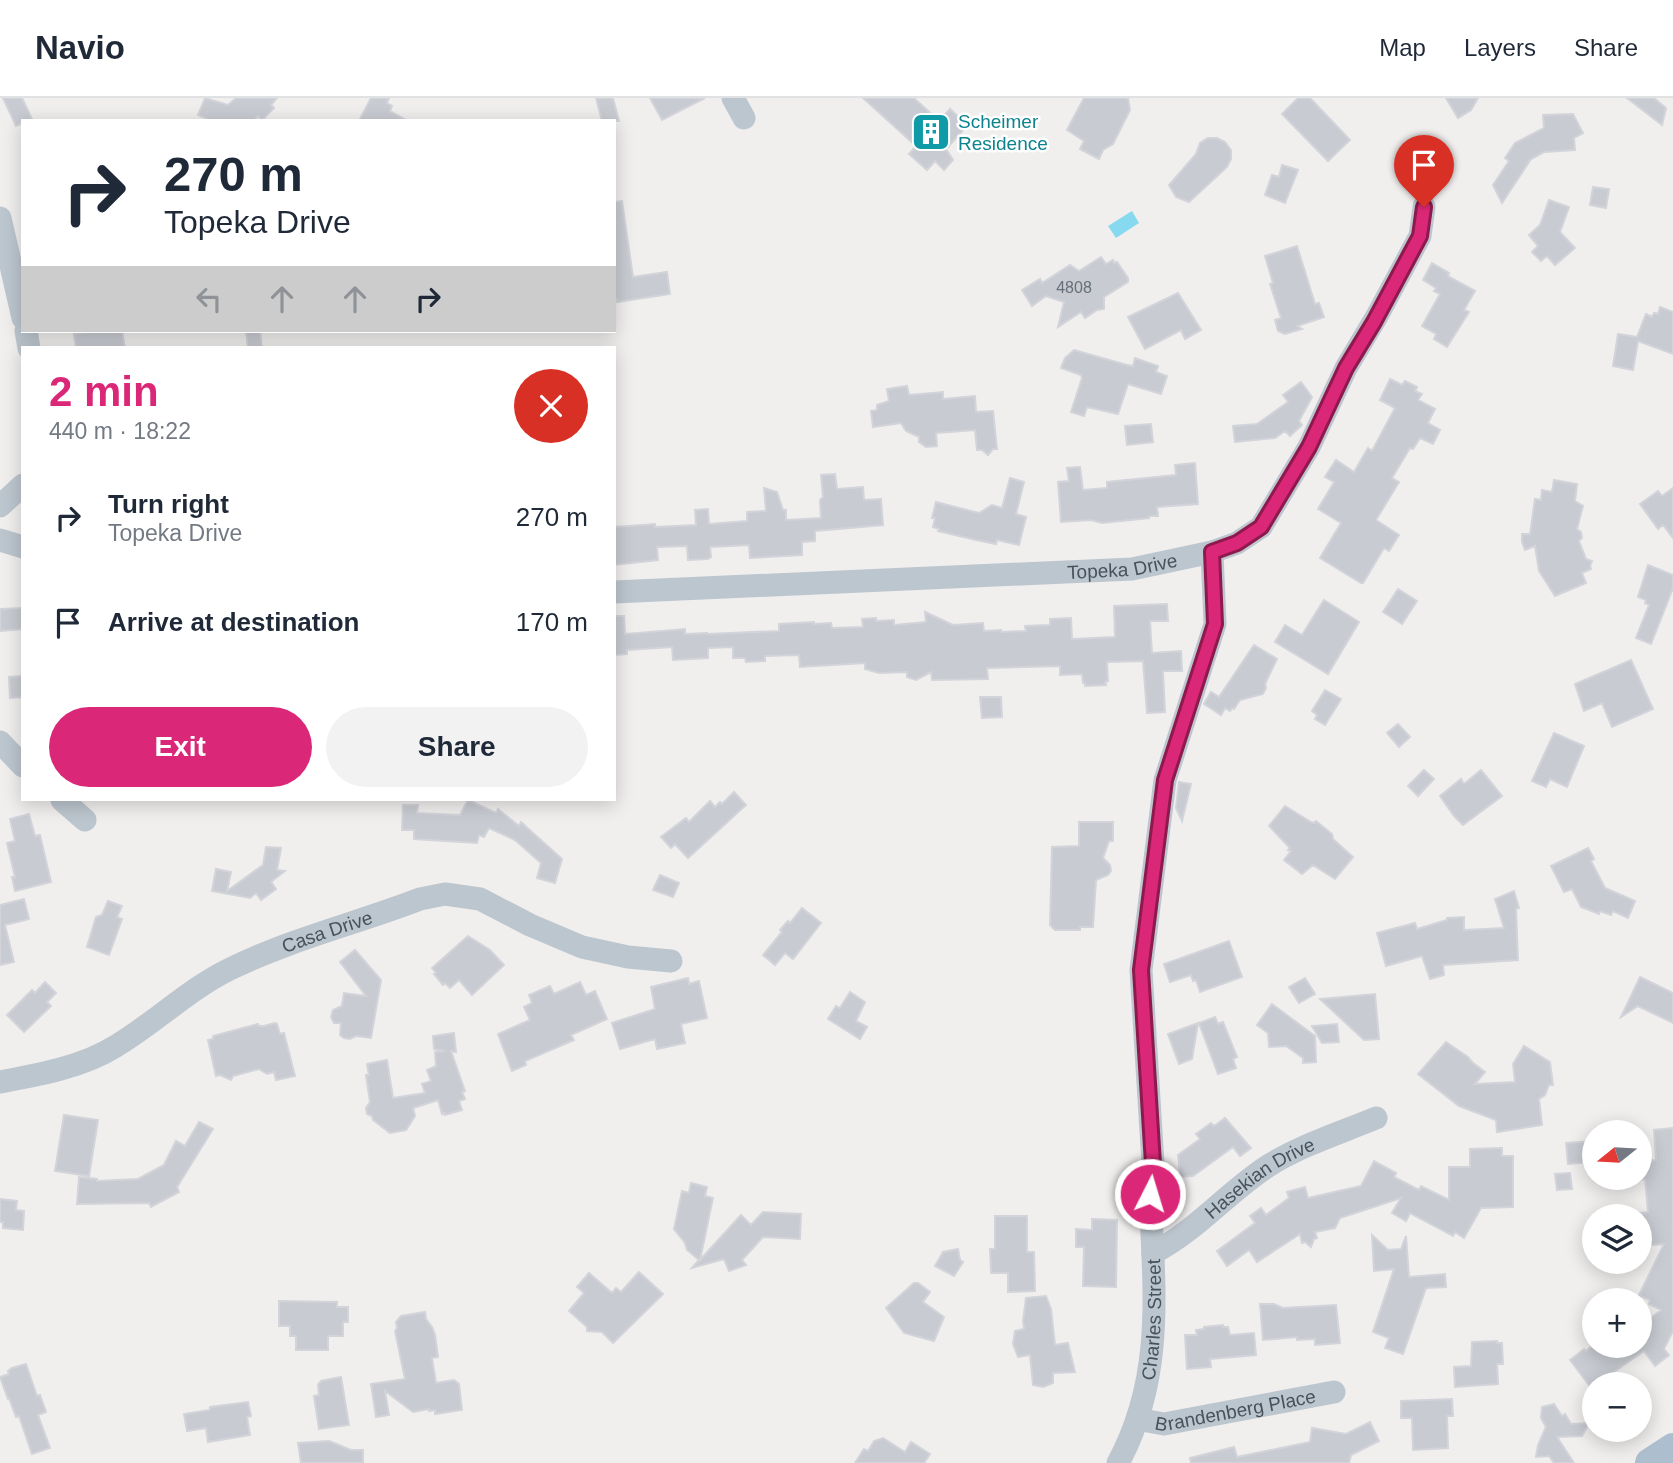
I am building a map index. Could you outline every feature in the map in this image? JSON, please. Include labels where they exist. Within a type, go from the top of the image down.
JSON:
[{"type":"main road","points":[[1650,1463],[1673,1448]]},
{"type":"street","name":"Topeka Drive","points":[[616,592],[1132,569],[1212,552],[1237,543],[1261,527],[1309,447],[1346,368],[1420,236],[1424,207]]},
{"type":"street","points":[[0,218],[21,309]]},
{"type":"street","points":[[0,506],[21,487]]},
{"type":"street","points":[[0,540],[21,546]]},
{"type":"street","name":"Charles Street","points":[[1118,1463],[1147,1388],[1153,1347],[1150,1194],[1154,1180],[1141,970],[1165,780],[1215,624],[1212,552]]},
{"type":"street","points":[[0,742],[21,764]]},
{"type":"street","points":[[63,801],[85,820]]},
{"type":"street","name":"Casa Drive","points":[[0,1082],[30,1077],[86,1060],[115,1047],[200,986],[262,955],[420,899],[445,894],[480,899],[530,925],[582,947],[628,957],[671,961]]},
{"type":"street","name":"Hasekian Drive","points":[[1153,1253],[1174,1242],[1246,1181],[1269,1166],[1294,1151],[1376,1118]]},
{"type":"street","name":"Brandenberg Place","points":[[1137,1419],[1164,1424],[1334,1392]]},
{"type":"water","points":[[1132,211],[1139,223],[1116,238],[1108,226]]},
{"type":"building","points":[[3,98],[22,98],[32,119],[21,119],[21,124],[16,126]]},
{"type":"building","points":[[205,98],[228,105],[236,98],[277,98],[271,105],[274,108],[263,119],[258,116],[255,119],[207,119],[198,115]]},
{"type":"building","points":[[371,98],[389,98],[387,103],[392,106],[390,111],[404,119],[360,119]]},
{"type":"building","points":[[596,98],[613,98],[619,121],[601,119]]},
{"type":"building","points":[[650,98],[705,98],[662,120]]},
{"type":"building","name":"Scheimer Residence","points":[[863,98],[914,98],[939,121],[950,109],[966,124],[946,149],[953,160],[944,170],[935,161],[927,170],[909,154],[916,146]]},
{"type":"building","points":[[1084,98],[1128,98],[1130,110],[1113,144],[1103,150],[1099,159],[1080,149],[1084,141],[1067,130]]},
{"type":"building","points":[[1298,98],[1310,98],[1350,140],[1328,161],[1282,114]]},
{"type":"building","points":[[1446,98],[1478,98],[1471,110],[1458,118]]},
{"type":"building","points":[[1627,98],[1654,98],[1666,108],[1662,125]]},
{"type":"building","points":[[1573,114],[1583,133],[1574,138],[1575,150],[1544,152],[1531,159],[1502,203],[1493,185],[1509,161],[1505,158],[1515,143],[1544,128],[1543,115]]},
{"type":"building","points":[[1208,138],[1225,142],[1231,150],[1227,167],[1189,202],[1176,197],[1169,185],[1196,154],[1200,143]]},
{"type":"building","points":[[1282,165],[1298,170],[1285,203],[1265,195],[1272,175],[1279,177]]},
{"type":"building","points":[[1593,187],[1609,189],[1606,208],[1590,205]]},
{"type":"building","points":[[1549,200],[1569,207],[1560,232],[1575,248],[1555,265],[1547,256],[1541,261],[1532,252],[1538,246],[1529,235],[1540,225]]},
{"type":"building","points":[[622,201],[633,277],[667,272],[670,294],[617,302],[616,202]]},
{"type":"building","points":[[1297,246],[1315,304],[1319,303],[1324,317],[1297,326],[1302,329],[1285,334],[1278,331],[1275,320],[1281,318],[1270,284],[1273,283],[1265,256]]},
{"type":"building","points":[[1101,257],[1106,264],[1113,260],[1114,263],[1117,262],[1128,282],[1104,297],[1104,309],[1085,318],[1081,312],[1058,327],[1064,302],[1046,296],[1032,306],[1022,290],[1040,279],[1042,283],[1070,265],[1079,271]]},
{"type":"building","points":[[1432,263],[1449,273],[1448,276],[1475,291],[1464,310],[1469,312],[1447,347],[1434,339],[1436,334],[1422,326],[1440,294],[1423,280]]},
{"type":"building","points":[[1178,293],[1201,330],[1185,339],[1181,330],[1145,349],[1128,317]]},
{"type":"building","points":[[1660,307],[1673,312],[1673,354],[1638,341],[1633,370],[1613,366],[1618,334],[1637,337],[1646,314],[1652,317],[1654,313],[1658,314]]},
{"type":"building","points":[[122,333],[125,346],[76,346],[74,334]]},
{"type":"building","points":[[246,333],[260,333],[262,346],[248,346]]},
{"type":"building","points":[[1074,350],[1127,365],[1133,366],[1135,358],[1158,366],[1156,372],[1167,376],[1161,394],[1128,384],[1118,414],[1087,407],[1084,416],[1071,412],[1082,378],[1081,375],[1061,368],[1065,358]]},
{"type":"building","points":[[1390,379],[1402,385],[1405,381],[1417,387],[1415,391],[1422,394],[1418,400],[1435,409],[1428,423],[1440,430],[1433,444],[1420,438],[1413,449],[1410,448],[1392,478],[1399,482],[1376,520],[1399,535],[1389,551],[1384,548],[1361,583],[1320,558],[1341,523],[1318,509],[1334,482],[1325,477],[1336,460],[1354,472],[1368,448],[1372,451],[1395,408],[1380,400]]},
{"type":"building","points":[[1301,382],[1312,397],[1299,421],[1302,425],[1290,436],[1285,431],[1275,438],[1235,442],[1233,426],[1257,424],[1288,402],[1283,395]]},
{"type":"building","points":[[907,386],[909,395],[943,392],[943,399],[975,396],[976,412],[993,411],[997,449],[993,449],[988,455],[977,450],[975,430],[936,433],[937,446],[926,447],[919,442],[919,437],[906,431],[901,423],[873,427],[871,411],[877,410],[877,405],[889,401],[887,389]]},
{"type":"building","points":[[1151,424],[1153,442],[1127,445],[1125,426]]},
{"type":"building","points":[[1195,463],[1198,504],[1157,507],[1158,516],[1149,518],[1102,523],[1091,520],[1061,522],[1058,482],[1069,481],[1067,468],[1080,467],[1083,490],[1107,488],[1107,482],[1176,475],[1175,465]]},
{"type":"building","points":[[835,474],[837,489],[863,487],[864,500],[881,499],[883,525],[815,531],[815,541],[802,542],[802,555],[750,558],[749,545],[710,547],[711,557],[708,559],[688,560],[687,546],[657,547],[658,560],[616,565],[616,527],[696,525],[695,510],[708,509],[709,524],[747,521],[747,512],[766,511],[764,488],[777,492],[783,510],[786,510],[786,520],[821,518],[821,475]]},
{"type":"building","points":[[1010,478],[1024,482],[1016,514],[1026,517],[1019,545],[997,540],[996,544],[976,540],[938,531],[939,529],[933,527],[936,502],[979,513],[992,505],[1002,508]]},
{"type":"building","points":[[1554,480],[1577,484],[1575,501],[1583,506],[1577,529],[1582,538],[1579,541],[1586,559],[1592,561],[1591,569],[1582,573],[1586,583],[1555,596],[1539,571],[1535,546],[1525,550],[1522,542],[1522,534],[1530,534],[1535,499],[1541,500],[1542,490],[1552,492]]},
{"type":"building","points":[[1673,488],[1673,538],[1663,525],[1658,529],[1640,504],[1658,491],[1662,496]]},
{"type":"building","points":[[1648,565],[1673,575],[1673,588],[1651,644],[1636,638],[1649,605],[1645,603],[1646,600],[1638,597]]},
{"type":"building","points":[[1398,589],[1417,601],[1402,624],[1383,612]]},
{"type":"building","points":[[1324,600],[1359,622],[1328,674],[1275,642],[1285,625],[1302,635]]},
{"type":"building","points":[[1167,604],[1168,621],[1150,621],[1152,653],[1181,651],[1182,671],[1163,671],[1165,712],[1147,713],[1143,661],[1107,662],[1106,685],[1085,686],[1082,674],[1060,675],[1060,666],[987,668],[988,679],[932,680],[931,672],[916,680],[907,677],[907,672],[879,673],[865,669],[865,663],[800,667],[799,655],[765,656],[765,661],[746,662],[745,658],[733,658],[733,647],[708,648],[708,658],[673,660],[672,647],[627,650],[627,654],[616,655],[616,616],[624,616],[625,634],[685,629],[685,634],[779,631],[779,624],[814,622],[831,623],[832,628],[863,627],[862,619],[876,618],[876,621],[894,620],[894,625],[926,622],[925,612],[953,625],[983,623],[984,631],[1001,632],[1026,631],[1025,626],[1050,625],[1050,619],[1071,618],[1072,639],[1115,637],[1114,606]]},
{"type":"building","points":[[21,608],[21,629],[0,631],[0,609]]},
{"type":"building","points":[[1254,645],[1277,659],[1265,684],[1266,688],[1263,694],[1240,700],[1230,711],[1225,708],[1221,715],[1204,704],[1211,692],[1219,697]]},
{"type":"building","points":[[1631,660],[1653,709],[1612,727],[1602,703],[1584,711],[1575,684]]},
{"type":"building","points":[[21,676],[21,697],[10,698],[9,677]]},
{"type":"building","points":[[1325,690],[1341,699],[1325,725],[1315,719],[1317,715],[1312,711]]},
{"type":"building","points":[[980,697],[1001,697],[1002,717],[982,718]]},
{"type":"building","points":[[1398,724],[1410,737],[1399,747],[1387,733]]},
{"type":"building","points":[[1554,733],[1584,746],[1567,787],[1550,779],[1546,787],[1532,781]]},
{"type":"building","points":[[1424,770],[1434,779],[1418,796],[1408,786]]},
{"type":"building","points":[[1481,770],[1502,796],[1463,825],[1440,796],[1461,779],[1464,784]]},
{"type":"building","points":[[1179,782],[1191,784],[1182,821],[1176,808]]},
{"type":"building","points":[[734,792],[746,805],[688,858],[675,844],[671,848],[661,837],[686,818],[689,822],[710,801],[715,807]]},
{"type":"building","points":[[467,801],[470,801],[496,813],[498,809],[519,826],[521,822],[562,859],[555,883],[537,878],[541,863],[515,840],[489,828],[484,837],[479,835],[477,843],[414,839],[414,830],[402,830],[403,805],[418,805],[417,813],[460,815]]},
{"type":"building","points":[[1285,806],[1311,822],[1316,821],[1353,857],[1335,879],[1313,865],[1302,874],[1284,860],[1291,851],[1288,850],[1290,848],[1269,826]]},
{"type":"building","points":[[29,814],[35,836],[40,835],[51,882],[15,891],[12,877],[15,877],[7,843],[15,841],[10,819]]},
{"type":"building","points":[[1079,822],[1113,822],[1113,841],[1109,841],[1103,858],[1110,865],[1111,871],[1096,880],[1093,927],[1055,930],[1050,925],[1052,847],[1079,846]]},
{"type":"building","points":[[266,847],[281,848],[277,870],[285,871],[271,882],[276,889],[261,900],[256,893],[250,898],[212,891],[216,869],[231,872],[227,891],[263,865]]},
{"type":"building","points":[[1588,848],[1594,859],[1591,861],[1605,888],[1635,901],[1628,918],[1613,911],[1611,915],[1600,911],[1599,914],[1581,907],[1572,889],[1564,892],[1551,866]]},
{"type":"building","points":[[660,875],[679,883],[673,897],[653,890]]},
{"type":"building","points":[[1514,891],[1519,908],[1516,909],[1518,960],[1443,965],[1444,975],[1430,979],[1422,956],[1386,966],[1377,933],[1415,923],[1417,929],[1447,918],[1464,917],[1464,930],[1504,928],[1495,899]]},
{"type":"building","points":[[24,899],[29,919],[5,925],[14,962],[0,965],[0,905]]},
{"type":"building","points":[[108,901],[122,906],[117,917],[122,919],[109,955],[87,947],[96,917],[102,915]]},
{"type":"building","points":[[802,908],[821,923],[793,959],[785,953],[775,965],[763,955],[782,932],[780,930],[788,921],[790,923]]},
{"type":"building","points":[[468,936],[490,950],[504,965],[472,995],[459,980],[450,988],[445,983],[443,985],[432,968]]},
{"type":"building","points":[[1229,941],[1242,977],[1200,992],[1191,975],[1170,982],[1164,964]]},
{"type":"building","points":[[355,950],[381,980],[371,1038],[344,1038],[340,1035],[341,1023],[334,1023],[331,1017],[333,1010],[342,1006],[344,993],[366,996],[340,962]]},
{"type":"building","points":[[1640,977],[1673,993],[1673,1023],[1638,1006],[1621,1017]]},
{"type":"building","points":[[688,978],[689,984],[699,981],[707,1018],[681,1024],[685,1043],[657,1049],[655,1039],[620,1049],[612,1023],[655,1009],[651,987]]},
{"type":"building","points":[[1305,978],[1315,994],[1299,1003],[1289,987]]},
{"type":"building","points":[[45,982],[56,993],[47,1002],[51,1006],[24,1032],[7,1015],[32,990],[35,993]]},
{"type":"building","points":[[580,982],[586,995],[595,991],[607,1019],[571,1035],[574,1040],[525,1061],[526,1065],[512,1071],[498,1034],[530,1020],[524,1007],[532,1003],[529,995],[550,986],[554,994]]},
{"type":"building","points":[[850,992],[865,1002],[856,1021],[867,1027],[860,1039],[828,1019],[836,1006],[840,1008]]},
{"type":"building","points":[[1375,994],[1379,1039],[1364,1040],[1320,999]]},
{"type":"building","points":[[1272,1004],[1315,1036],[1316,1062],[1303,1063],[1303,1058],[1286,1046],[1269,1047],[1268,1033],[1257,1025]]},
{"type":"building","points":[[1215,1017],[1218,1024],[1223,1022],[1237,1057],[1233,1059],[1236,1068],[1218,1074],[1199,1023]]},
{"type":"building","points":[[275,1023],[280,1034],[284,1033],[295,1076],[276,1080],[274,1072],[267,1074],[259,1069],[233,1076],[231,1080],[216,1076],[208,1040],[213,1039],[213,1036],[258,1024],[264,1026]]},
{"type":"building","points":[[1198,1023],[1192,1059],[1179,1064],[1168,1034]]},
{"type":"building","points":[[1337,1024],[1339,1042],[1322,1043],[1312,1026]]},
{"type":"building","points":[[454,1033],[456,1052],[451,1051],[465,1091],[462,1092],[465,1099],[459,1101],[462,1110],[442,1114],[438,1100],[413,1108],[415,1116],[406,1130],[390,1133],[367,1114],[366,1108],[370,1102],[367,1064],[387,1060],[393,1098],[425,1093],[422,1084],[431,1081],[427,1070],[436,1066],[435,1052],[445,1051],[434,1049],[433,1036]]},
{"type":"building","points":[[1446,1042],[1485,1072],[1475,1084],[1515,1082],[1513,1064],[1524,1046],[1550,1062],[1553,1085],[1549,1085],[1545,1095],[1539,1099],[1542,1125],[1497,1132],[1496,1120],[1459,1106],[1418,1074]]},
{"type":"building","points":[[64,1115],[98,1120],[89,1176],[55,1171]]},
{"type":"building","points":[[1225,1118],[1251,1148],[1240,1156],[1233,1147],[1193,1176],[1180,1177],[1178,1155],[1200,1139],[1196,1134],[1211,1123],[1214,1126]]},
{"type":"building","points":[[199,1122],[213,1129],[177,1187],[179,1192],[151,1207],[149,1203],[77,1204],[79,1177],[97,1181],[138,1179],[164,1165],[176,1141],[185,1146]]},
{"type":"building","points":[[1673,1128],[1673,1331],[1664,1349],[1669,1355],[1655,1366],[1649,1358],[1652,1358],[1652,1317],[1661,1310],[1652,1306],[1652,1288],[1642,1288],[1649,1274],[1652,1274],[1664,1244],[1652,1245],[1652,1204],[1647,1204],[1646,1190],[1652,1190],[1652,1160],[1656,1160],[1654,1130]]},
{"type":"building","points":[[1582,1142],[1582,1163],[1568,1164],[1566,1143]]},
{"type":"building","points":[[1502,1148],[1502,1156],[1513,1156],[1513,1207],[1481,1208],[1464,1238],[1455,1232],[1453,1236],[1410,1213],[1406,1221],[1392,1213],[1401,1198],[1340,1218],[1335,1228],[1315,1232],[1317,1238],[1311,1247],[1305,1242],[1302,1243],[1300,1234],[1257,1262],[1249,1250],[1227,1266],[1217,1251],[1255,1223],[1250,1216],[1261,1208],[1266,1215],[1289,1198],[1287,1192],[1305,1187],[1308,1198],[1361,1186],[1374,1161],[1396,1173],[1394,1177],[1419,1190],[1421,1186],[1449,1200],[1449,1167],[1470,1167],[1470,1149]]},
{"type":"building","points":[[1570,1173],[1572,1189],[1557,1190],[1555,1174]]},
{"type":"building","points":[[691,1183],[707,1187],[705,1196],[713,1198],[700,1260],[741,1215],[751,1225],[763,1212],[801,1214],[800,1239],[763,1237],[742,1260],[746,1265],[729,1271],[724,1259],[692,1268],[699,1260],[687,1250],[674,1229],[682,1191],[689,1193]]},
{"type":"building","points":[[0,1199],[17,1201],[16,1210],[24,1211],[23,1230],[3,1228],[3,1222],[0,1222]]},
{"type":"building","points":[[995,1216],[1027,1216],[1027,1252],[1034,1252],[1035,1291],[1008,1292],[1008,1273],[991,1273],[990,1249],[995,1249]]},
{"type":"building","points":[[1092,1219],[1117,1220],[1116,1287],[1083,1286],[1084,1247],[1076,1247],[1076,1229],[1092,1230]]},
{"type":"building","points":[[1372,1235],[1388,1250],[1401,1249],[1406,1236],[1409,1277],[1445,1274],[1446,1287],[1426,1288],[1403,1354],[1385,1348],[1389,1338],[1373,1332],[1394,1269],[1374,1271]]},
{"type":"building","points":[[958,1249],[963,1262],[954,1276],[935,1266],[943,1252]]},
{"type":"building","points":[[639,1272],[663,1294],[613,1343],[602,1332],[587,1331],[587,1327],[569,1311],[584,1293],[577,1287],[589,1273],[612,1293],[616,1288],[621,1292]]},
{"type":"building","points":[[914,1283],[930,1292],[923,1302],[944,1317],[934,1341],[904,1333],[886,1308]]},
{"type":"building","points":[[1046,1296],[1051,1309],[1055,1345],[1068,1343],[1075,1372],[1053,1373],[1053,1383],[1043,1387],[1033,1385],[1030,1355],[1018,1357],[1013,1344],[1015,1331],[1024,1329],[1026,1298]]},
{"type":"building","points":[[279,1301],[337,1302],[337,1307],[348,1307],[348,1322],[343,1322],[343,1336],[328,1336],[328,1350],[296,1350],[296,1336],[290,1336],[290,1326],[279,1326]]},
{"type":"building","points":[[1260,1304],[1274,1304],[1283,1308],[1336,1305],[1340,1343],[1315,1345],[1315,1339],[1297,1340],[1297,1337],[1263,1340]]},
{"type":"building","points":[[425,1312],[435,1335],[438,1357],[432,1358],[436,1383],[454,1380],[459,1384],[462,1410],[435,1414],[435,1410],[429,1409],[413,1412],[385,1391],[389,1415],[376,1417],[371,1384],[405,1379],[395,1331],[396,1322],[401,1316]]},
{"type":"building","points":[[1223,1325],[1228,1327],[1230,1335],[1254,1333],[1256,1355],[1210,1359],[1211,1367],[1187,1369],[1185,1335],[1197,1335],[1196,1330]]},
{"type":"building","points":[[1472,1342],[1502,1343],[1503,1364],[1497,1364],[1498,1384],[1455,1387],[1454,1367],[1471,1366]]},
{"type":"building","points":[[1582,1351],[1582,1358],[1634,1358],[1614,1372],[1582,1372],[1582,1376],[1570,1360]]},
{"type":"building","points":[[26,1364],[37,1396],[40,1395],[46,1412],[38,1415],[50,1448],[32,1454],[19,1416],[16,1417],[0,1377],[9,1374],[8,1371],[12,1368]]},
{"type":"building","points":[[341,1377],[349,1425],[319,1429],[314,1396],[319,1395],[318,1385],[321,1381]]},
{"type":"building","points":[[1452,1399],[1453,1416],[1447,1416],[1448,1448],[1413,1450],[1412,1418],[1401,1418],[1401,1401]]},
{"type":"building","points":[[248,1402],[251,1416],[247,1417],[250,1435],[208,1442],[206,1428],[187,1431],[184,1414]]},
{"type":"building","points":[[1554,1404],[1571,1424],[1582,1423],[1582,1436],[1557,1437],[1574,1463],[1554,1463],[1549,1456],[1536,1457],[1546,1427],[1541,1418],[1542,1407]]},
{"type":"building","points":[[1370,1422],[1379,1441],[1351,1455],[1349,1463],[1191,1463],[1190,1458],[1234,1447],[1237,1457],[1310,1442],[1312,1428],[1346,1434]]},
{"type":"building","points":[[883,1438],[905,1452],[911,1442],[930,1454],[924,1463],[855,1463],[864,1449],[868,1451],[874,1441]]},
{"type":"building","points":[[329,1441],[351,1450],[363,1450],[363,1463],[301,1463],[298,1443]]},
{"type":"place","name":"Scheimer Residence","points":[[931,132]]},
{"type":"route","points":[[1150,1194],[1154,1180],[1141,970],[1165,780],[1215,624],[1212,552],[1237,543],[1261,527],[1309,447],[1346,368],[1420,236],[1424,207]]}]
